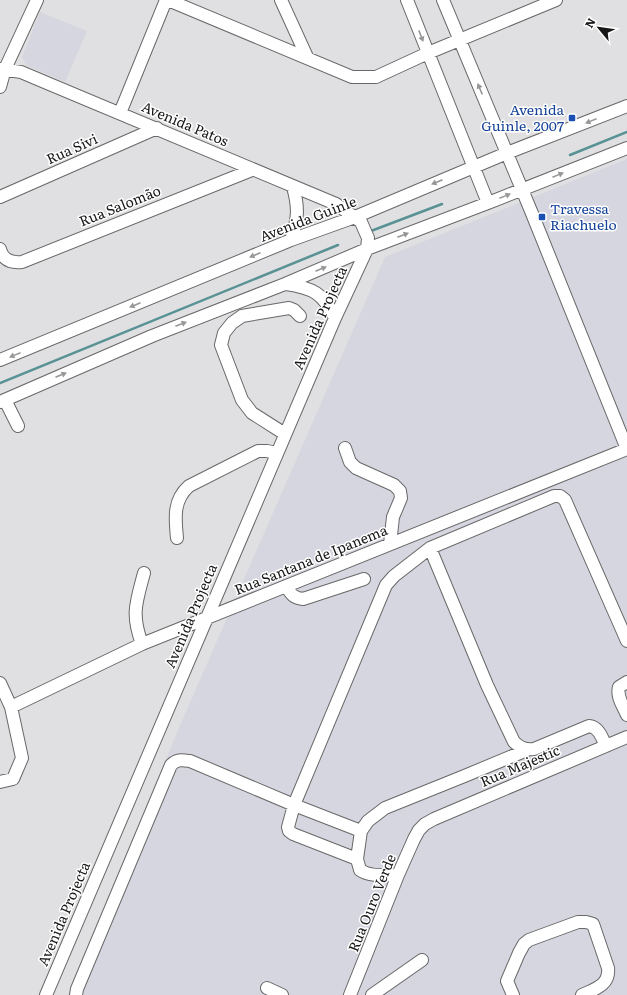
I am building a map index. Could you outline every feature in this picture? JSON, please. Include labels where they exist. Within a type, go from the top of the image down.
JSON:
[{"type":"street","points":[[0,86],[3,69],[37,0]]},
{"type":"street","points":[[120,113],[167,0],[352,77],[376,77],[428,53],[556,0]]},
{"type":"street","points":[[281,0],[307,57]]},
{"type":"street","points":[[407,0],[488,203]]},
{"type":"street","points":[[444,0],[627,449]]},
{"type":"street","name":"Avenida Patos","points":[[3,69],[21,72],[157,128],[252,170],[336,204],[355,217]]},
{"type":"street","name":"Avenida Guinle","points":[[0,360],[291,240],[355,217],[473,166],[627,106]]},
{"type":"street","name":"Rua Sivi","points":[[0,197],[157,128]]},
{"type":"street","points":[[18,426],[2,400],[152,336],[285,284],[367,249],[627,148]]},
{"type":"street","name":"Rua Salomão","points":[[0,253],[13,263],[22,262],[252,170]]},
{"type":"street","points":[[291,240],[298,213],[297,200],[293,187]]},
{"type":"street","points":[[355,217],[354,225],[360,241],[367,249]]},
{"type":"street","name":"Avenida Projecta","points":[[46,995],[285,434],[335,318],[367,249]]},
{"type":"street","points":[[285,284],[304,287],[322,296],[329,305],[335,318]]},
{"type":"street","points":[[285,434],[252,413],[242,400],[221,345],[224,334],[232,323],[242,316],[289,308],[294,310],[300,316]]},
{"type":"street","points":[[345,448],[350,462],[356,468],[394,485],[400,491],[401,498],[393,517],[390,544]]},
{"type":"street","name":"Rua Santana de Ipanema","points":[[11,707],[142,644],[627,449]]},
{"type":"street","points":[[177,538],[175,512],[184,491],[190,486],[258,451],[277,453]]},
{"type":"street","points":[[357,859],[293,834],[289,831],[288,827],[294,805],[386,585],[394,576],[430,548],[554,496],[560,496],[565,500],[576,523],[627,641]]},
{"type":"street","points":[[430,548],[487,685],[514,742],[520,748],[526,750]]},
{"type":"street","points":[[142,644],[136,627],[135,606],[144,573]]},
{"type":"street","points":[[286,586],[291,596],[296,599],[303,599],[364,579]]},
{"type":"street","points":[[627,682],[618,687],[618,691],[627,715]]},
{"type":"street","points":[[0,683],[11,707],[22,758],[13,779],[0,782]]},
{"type":"street","points":[[398,875],[372,874],[360,870],[358,866],[357,859],[361,831],[368,821],[386,808],[462,778],[526,750],[534,749],[589,726],[597,730],[606,746]]},
{"type":"street","name":"Rua Majestic","points":[[425,824],[627,737]]},
{"type":"street","points":[[76,995],[77,989],[171,765],[175,761],[190,761],[294,805],[361,831]]},
{"type":"street","name":"Rua Ouro Verde","points":[[353,992],[398,875],[414,839],[419,830],[425,824]]},
{"type":"street","points":[[513,995],[508,981],[524,944],[529,940],[578,922],[586,922],[592,924],[608,968],[608,974],[607,980],[600,987],[582,995]]},
{"type":"street","points":[[372,995],[422,960]]},
{"type":"street","points":[[267,988],[282,995]]},
{"type":"shaded area","points":[[40,12],[87,31],[65,82],[26,65],[22,57]]},
{"type":"shaded area","points":[[627,159],[627,995],[68,995],[178,730],[385,257]]},
{"type":"waterway","points":[[570,155],[627,132]]},
{"type":"waterway","points":[[371,231],[442,204]]},
{"type":"waterway","points":[[0,383],[338,245]]},
{"type":"place","name":"Avenida Guinle, 2007","points":[[572,118]]},
{"type":"place","name":"Travessa Riachuelo","points":[[542,217]]}]
